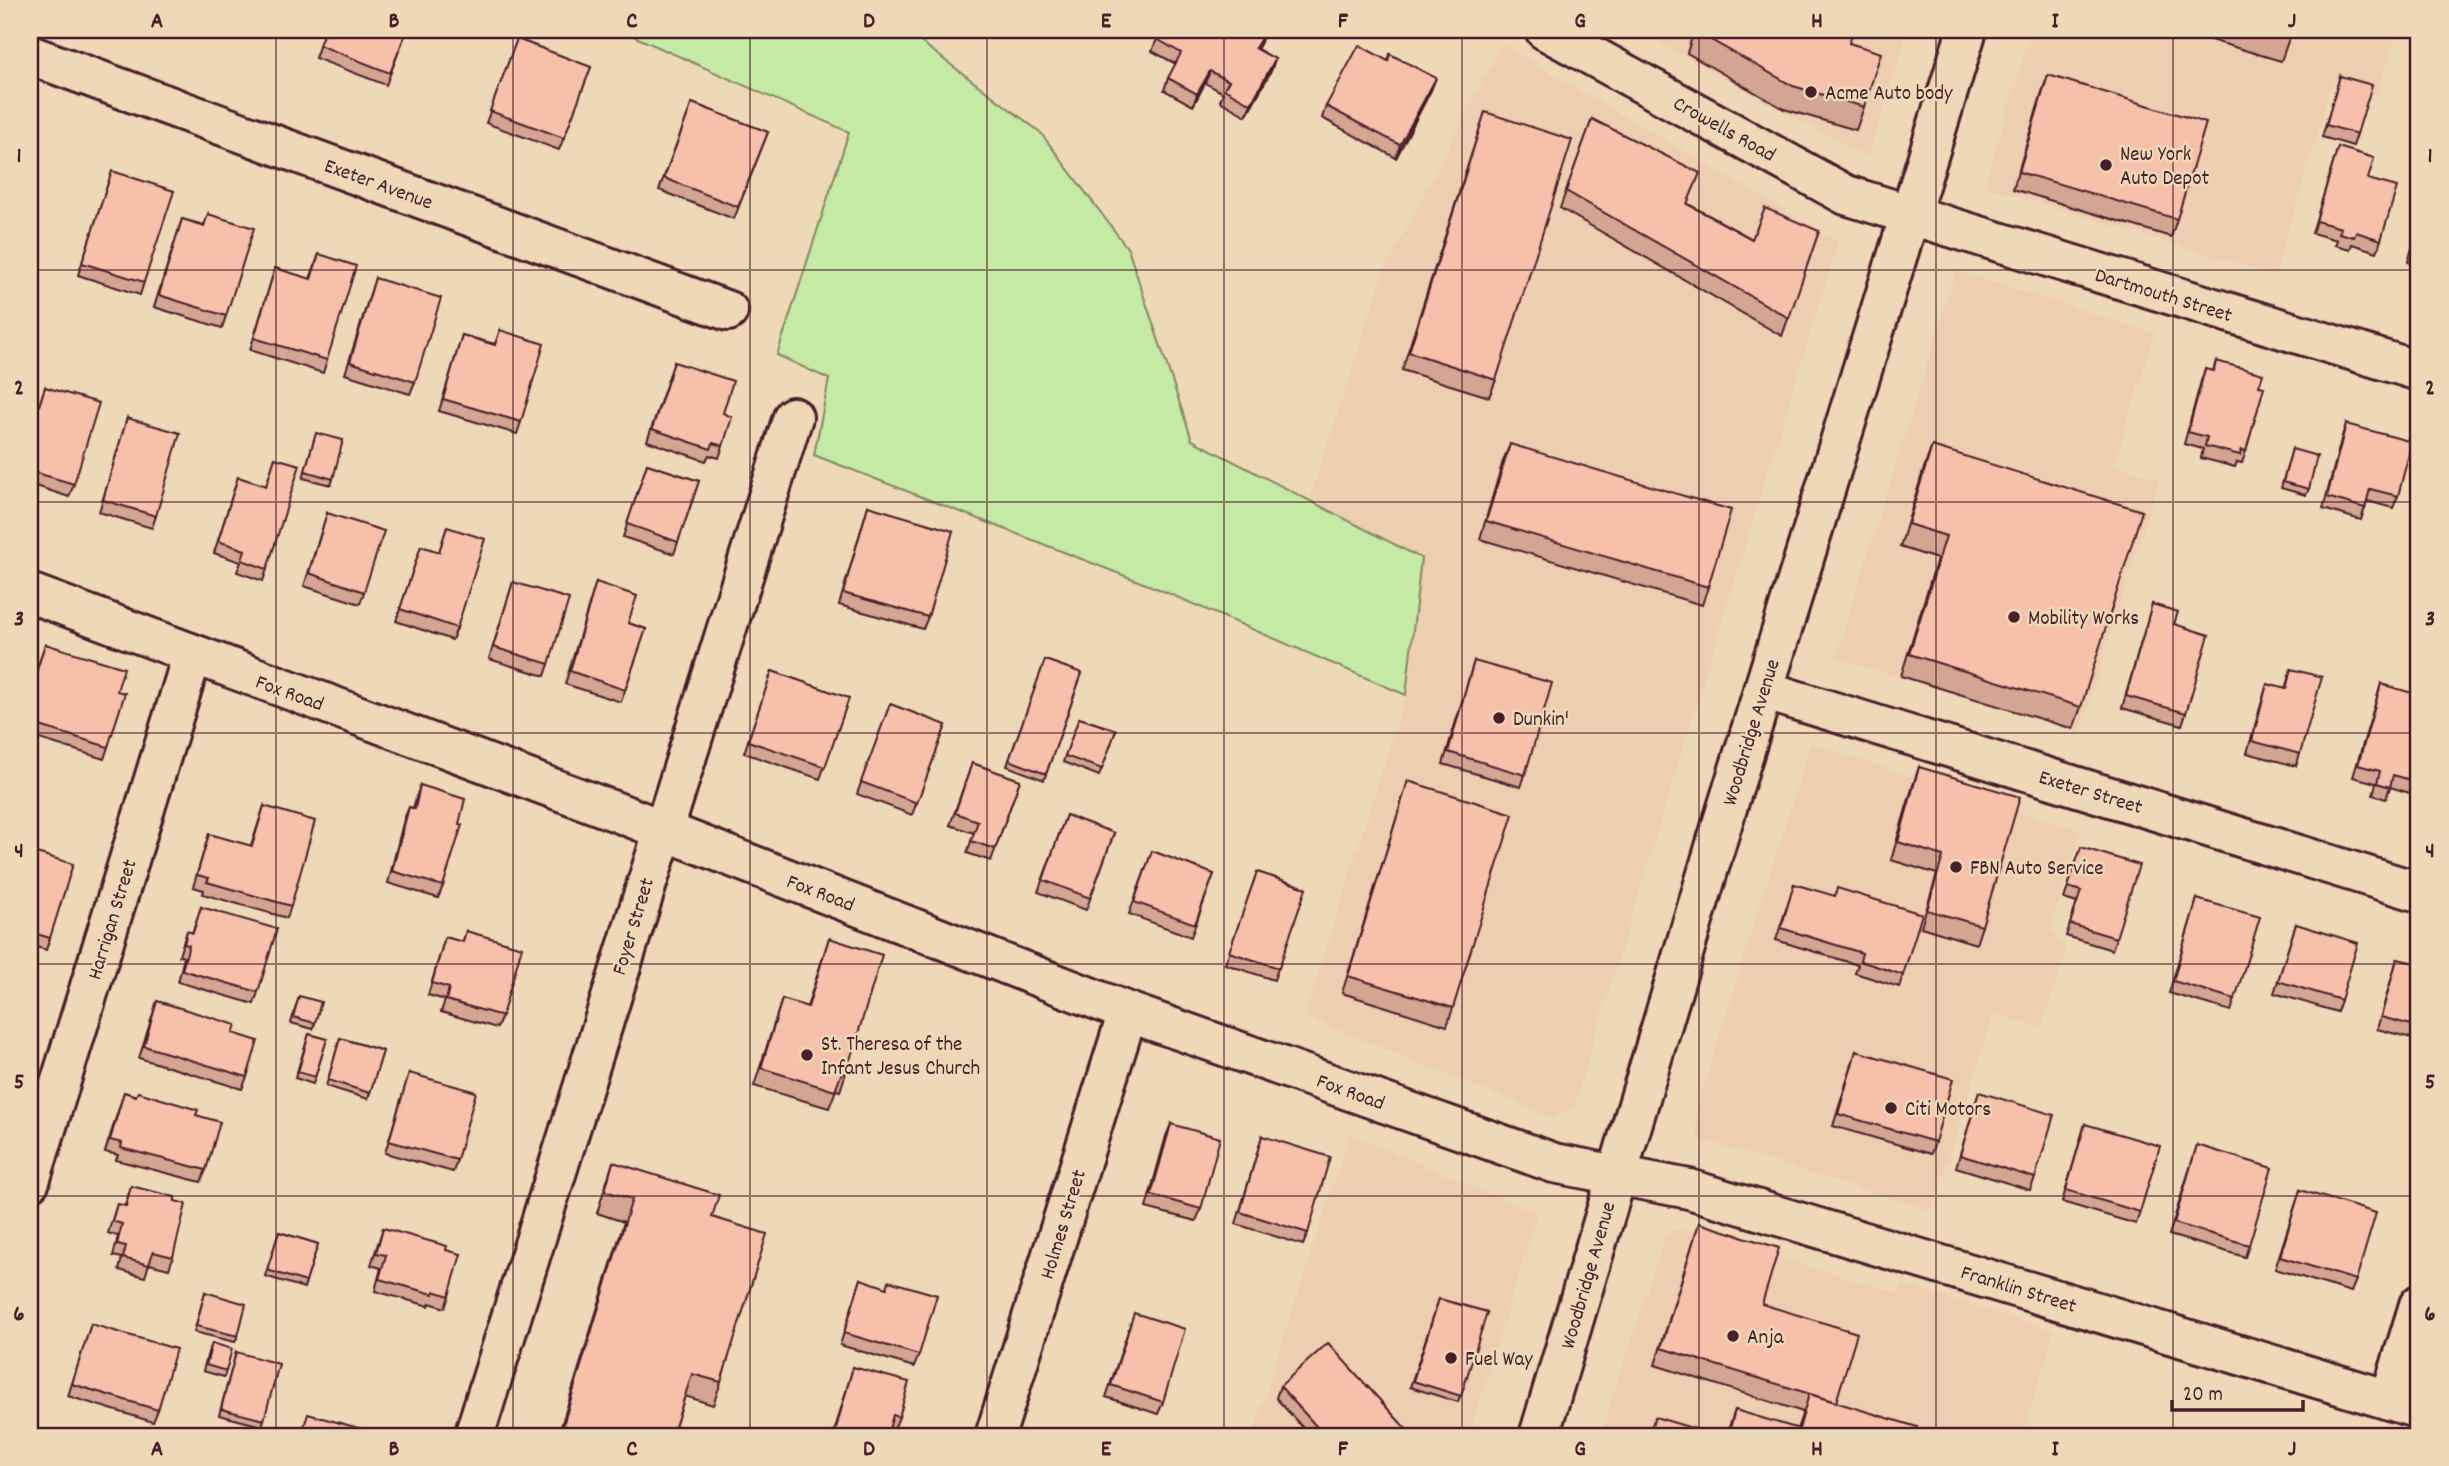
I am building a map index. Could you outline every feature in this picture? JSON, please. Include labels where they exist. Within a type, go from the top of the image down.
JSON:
[{"type":"street","name":"Crowells Road","points":[[1545,30],[1846,195],[1909,215]]},
{"type":"street","name":"Woodbridge Avenue","points":[[1539,1436],[1763,690],[1967,30]]},
{"type":"street","name":"Exeter Avenue","points":[[30,55],[729,311]]},
{"type":"street","name":"Dartmouth Street","points":[[1909,215],[2419,371]]},
{"type":"street","name":"Foyer Street","points":[[474,1436],[793,417]]},
{"type":"street","name":"Fox Road","points":[[30,593],[192,656],[662,830],[1128,1012],[1554,1163],[1616,1176]]},
{"type":"street","name":"Harrigan Street","points":[[30,1181],[192,656]]},
{"type":"street","name":"Exeter Street","points":[[1763,690],[2419,892]]},
{"type":"street","name":"Holmes Street","points":[[995,1436],[1128,1012]]},
{"type":"street","name":"Franklin Street","points":[[1616,1176],[1689,1189],[2405,1405]]},
{"type":"street","points":[[2405,1405],[2419,1305]]},
{"type":"shaded area","name":"Acme Auto body","points":[[1637,30],[1908,30],[1870,152],[1865,156]]},
{"type":"shaded area","points":[[2032,30],[2398,30],[2377,95],[2333,81],[2275,275],[1987,187],[1985,182]]},
{"type":"shaded area","points":[[1502,44],[1838,242],[1573,1108],[1553,1118],[1305,1016],[1406,695],[1421,559],[1309,501],[1383,273]]},
{"type":"shaded area","points":[[1956,271],[2155,333],[2114,465],[2159,479],[2080,733],[1835,658]]},
{"type":"shaded area","points":[[1810,744],[2081,831],[2051,927],[2066,952],[2042,1028],[1994,1014],[1932,1211],[1706,1141],[1697,1136],[1695,1129],[1699,1102]]},
{"type":"shaded area","points":[[1350,1134],[1537,1214],[1469,1436],[1252,1436]]},
{"type":"shaded area","points":[[1682,1229],[1899,1293],[1902,1284],[2054,1331],[2023,1436],[1600,1436],[1665,1236],[1672,1230]]},
{"type":"green space","points":[[604,30],[905,30],[1040,132],[1128,249],[1192,440],[1421,558],[1406,695],[1156,588],[814,455],[829,379],[777,355],[849,132],[631,35]]},
{"type":"building","points":[[325,30],[407,30],[390,73],[319,45]]},
{"type":"building","points":[[1162,30],[1261,30],[1265,32],[1255,48],[1275,59],[1251,104],[1224,89],[1229,81],[1210,71],[1197,94],[1168,78],[1181,53],[1157,39]]},
{"type":"building","name":"Acme Auto body","points":[[1696,30],[1853,30],[1849,43],[1881,53],[1864,107],[1793,86]]},
{"type":"building","points":[[2260,30],[2292,30],[2290,38]]},
{"type":"building","points":[[517,39],[591,67],[564,138],[490,111]]},
{"type":"building","points":[[1359,45],[1388,61],[1390,54],[1436,78],[1400,145],[1326,106]]},
{"type":"building","name":"New York Auto Depot","points":[[2048,75],[2206,123],[2177,219],[2019,172]]},
{"type":"building","points":[[2340,76],[2372,85],[2357,134],[2326,125]]},
{"type":"building","points":[[692,103],[768,132],[738,207],[664,178]]},
{"type":"building","points":[[1485,112],[1572,140],[1496,380],[1409,352]]},
{"type":"building","points":[[1592,119],[1700,173],[1687,204],[1752,239],[1765,208],[1819,231],[1789,318],[1566,191]]},
{"type":"building","points":[[2338,147],[2374,158],[2368,179],[2397,187],[2381,240],[2356,232],[2354,237],[2339,233],[2341,228],[2316,221]]},
{"type":"building","points":[[112,171],[174,191],[144,282],[82,263]]},
{"type":"building","points":[[208,214],[254,228],[226,316],[159,295],[182,219],[204,226]]},
{"type":"building","points":[[2419,226],[2419,252],[2412,250]]},
{"type":"building","points":[[319,254],[356,266],[327,360],[254,338],[275,268],[311,279]]},
{"type":"building","points":[[375,278],[441,298],[415,382],[350,362]]},
{"type":"building","points":[[500,330],[544,344],[521,422],[443,399],[462,335],[495,345]]},
{"type":"building","points":[[2216,361],[2263,374],[2259,386],[2264,387],[2246,451],[2241,450],[2240,455],[2205,446],[2207,437],[2188,432],[2205,369],[2214,371]]},
{"type":"building","points":[[674,362],[733,381],[723,413],[732,417],[723,446],[713,443],[711,449],[652,429]]},
{"type":"building","points":[[45,387],[99,403],[74,484],[30,471],[30,435]]},
{"type":"building","points":[[127,418],[180,433],[156,516],[103,500]]},
{"type":"building","points":[[2346,424],[2412,442],[2398,496],[2370,489],[2365,508],[2327,497]]},
{"type":"building","points":[[316,433],[343,440],[333,479],[305,471]]},
{"type":"building","points":[[1510,444],[1731,510],[1708,587],[1486,521]]},
{"type":"building","name":"Mobility Works","points":[[1932,446],[2142,511],[2081,707],[1909,654],[1946,536],[1908,524]]},
{"type":"building","points":[[2292,449],[2317,456],[2309,489],[2283,482]]},
{"type":"building","points":[[275,458],[300,465],[267,569],[242,560],[245,550],[218,541],[238,477],[266,486]]},
{"type":"building","points":[[647,464],[699,481],[678,542],[627,524]]},
{"type":"building","points":[[868,506],[953,531],[928,617],[843,593]]},
{"type":"building","points":[[327,513],[384,531],[364,592],[309,573]]},
{"type":"building","points":[[447,527],[485,539],[457,628],[400,609],[421,546],[439,552]]},
{"type":"building","points":[[513,582],[569,599],[549,664],[493,647]]},
{"type":"building","points":[[596,582],[637,596],[628,623],[646,629],[625,690],[570,671]]},
{"type":"building","points":[[2152,604],[2178,612],[2174,624],[2209,635],[2186,713],[2126,696]]},
{"type":"building","points":[[45,644],[124,668],[117,691],[125,693],[108,747],[30,723],[30,693]]},
{"type":"building","points":[[1045,660],[1082,673],[1046,774],[1009,760]]},
{"type":"building","name":"Dunkin'","points":[[1474,661],[1552,683],[1525,775],[1448,752]]},
{"type":"building","points":[[2291,669],[2322,677],[2300,754],[2252,741],[2267,684],[2286,689]]},
{"type":"building","points":[[772,671],[849,698],[825,767],[748,741]]},
{"type":"building","points":[[2381,684],[2419,695],[2418,782],[2393,775],[2390,787],[2377,783],[2380,771],[2358,765]]},
{"type":"building","points":[[890,704],[946,725],[917,803],[861,782]]},
{"type":"building","points":[[1079,718],[1116,730],[1102,769],[1065,756]]},
{"type":"building","points":[[972,763],[1020,780],[995,849],[971,841],[978,821],[955,813]]},
{"type":"building","name":"FBN Auto Service","points":[[1919,767],[2020,797],[1982,926],[1927,910],[1943,856],[1898,842]]},
{"type":"building","points":[[1408,781],[1513,814],[1453,1008],[1348,976]]},
{"type":"building","points":[[420,785],[465,799],[459,824],[462,825],[443,886],[392,871],[409,807],[415,809]]},
{"type":"building","points":[[264,806],[315,821],[291,906],[207,882],[209,878],[197,875],[209,834],[252,846]]},
{"type":"building","points":[[1066,815],[1114,833],[1090,898],[1043,880]]},
{"type":"building","points":[[2081,847],[2139,865],[2116,938],[2070,924],[2081,891],[2068,887]]},
{"type":"building","points":[[30,851],[73,864],[50,938],[30,932]]},
{"type":"building","points":[[1152,851],[1214,874],[1195,924],[1134,902]]},
{"type":"building","points":[[1257,872],[1306,888],[1279,968],[1229,952]]},
{"type":"building","points":[[1794,884],[1835,896],[1837,888],[1922,914],[1903,975],[1860,961],[1862,953],[1781,928]]},
{"type":"building","points":[[2197,899],[2260,917],[2235,999],[2173,981]]},
{"type":"building","points":[[201,907],[277,929],[258,992],[182,970],[189,945],[184,944],[187,931],[193,933]]},
{"type":"building","points":[[2296,924],[2358,943],[2341,1000],[2278,981]]},
{"type":"building","points":[[466,931],[522,947],[502,1016],[446,1000],[449,988],[432,983],[445,937],[463,942]]},
{"type":"building","name":"St. Theresa of the Infant Jesus Church","points":[[829,938],[882,955],[846,1073],[842,1072],[835,1091],[761,1068],[782,999],[808,1007]]},
{"type":"building","points":[[2397,959],[2419,964],[2419,1027],[2381,1017]]},
{"type":"building","points":[[299,996],[321,1002],[315,1023],[293,1017]]},
{"type":"building","points":[[157,1001],[236,1025],[233,1033],[258,1041],[247,1077],[144,1046]]},
{"type":"building","points":[[309,1034],[327,1039],[315,1077],[298,1072]]},
{"type":"building","points":[[340,1038],[383,1051],[370,1093],[328,1080]]},
{"type":"building","name":"Citi Motors","points":[[1856,1051],[1953,1079],[1935,1142],[1838,1114]]},
{"type":"building","points":[[409,1073],[476,1092],[457,1160],[389,1141]]},
{"type":"building","points":[[124,1092],[136,1096],[138,1092],[198,1110],[196,1115],[220,1122],[206,1170],[121,1148],[122,1143],[110,1140]]},
{"type":"building","points":[[1979,1092],[2054,1115],[2035,1178],[1960,1155]]},
{"type":"building","points":[[1171,1124],[1220,1138],[1201,1209],[1151,1195]]},
{"type":"building","points":[[2085,1124],[2160,1146],[2140,1212],[2066,1190]]},
{"type":"building","points":[[1262,1136],[1330,1157],[1308,1233],[1240,1212]]},
{"type":"building","points":[[2197,1145],[2272,1168],[2249,1245],[2174,1223]]},
{"type":"building","points":[[613,1162],[719,1195],[712,1217],[767,1234],[721,1382],[692,1374],[672,1436],[598,1436],[563,1425],[632,1199],[605,1191]]},
{"type":"building","points":[[131,1186],[175,1197],[175,1201],[186,1204],[173,1257],[153,1252],[149,1265],[123,1258],[126,1246],[117,1244],[122,1224],[112,1221],[117,1204],[126,1206]]},
{"type":"building","points":[[2300,1190],[2376,1213],[2356,1280],[2280,1257]]},
{"type":"building","name":"Anja","points":[[1699,1223],[1779,1248],[1762,1304],[1857,1333],[1836,1402],[1661,1348]]},
{"type":"building","points":[[383,1228],[447,1246],[446,1250],[461,1254],[449,1296],[379,1279],[386,1255],[376,1253]]},
{"type":"building","points":[[279,1232],[318,1244],[306,1282],[267,1270]]},
{"type":"building","points":[[861,1279],[887,1288],[889,1281],[937,1295],[919,1355],[844,1333]]},
{"type":"building","points":[[205,1292],[246,1304],[238,1336],[196,1326]]},
{"type":"building","points":[[1439,1299],[1487,1312],[1461,1396],[1413,1381]]},
{"type":"building","points":[[1134,1313],[1185,1329],[1163,1402],[1111,1385]]},
{"type":"building","points":[[91,1324],[176,1349],[158,1410],[72,1384]]},
{"type":"building","points":[[212,1343],[232,1349],[226,1371],[206,1365]]},
{"type":"building","points":[[1328,1343],[1407,1430],[1400,1436],[1325,1436],[1280,1386]]},
{"type":"building","points":[[236,1352],[279,1364],[264,1420],[221,1409]]},
{"type":"building","points":[[853,1367],[909,1382],[899,1417],[893,1415],[887,1436],[850,1436],[835,1432]]},
{"type":"building","points":[[1809,1394],[1917,1427],[1914,1436],[1728,1436],[1735,1410],[1799,1429]]},
{"type":"building","points":[[308,1414],[387,1436],[301,1436]]},
{"type":"building","points":[[1655,1417],[1719,1436],[1648,1436]]},
{"type":"place","name":"Acme Auto body","points":[[1811,92]]},
{"type":"place","name":"New York Auto Depot","points":[[2106,165]]},
{"type":"place","name":"Mobility Works","points":[[2014,617]]},
{"type":"place","name":"Dunkin'","points":[[1499,718]]},
{"type":"place","name":"FBN Auto Service","points":[[1956,867]]},
{"type":"place","name":"St. Theresa of the Infant Jesus Church","points":[[807,1055]]},
{"type":"place","name":"Citi Motors","points":[[1891,1108]]},
{"type":"place","name":"Anja","points":[[1733,1336]]},
{"type":"place","name":"Fuel Way","points":[[1451,1358]]}]
